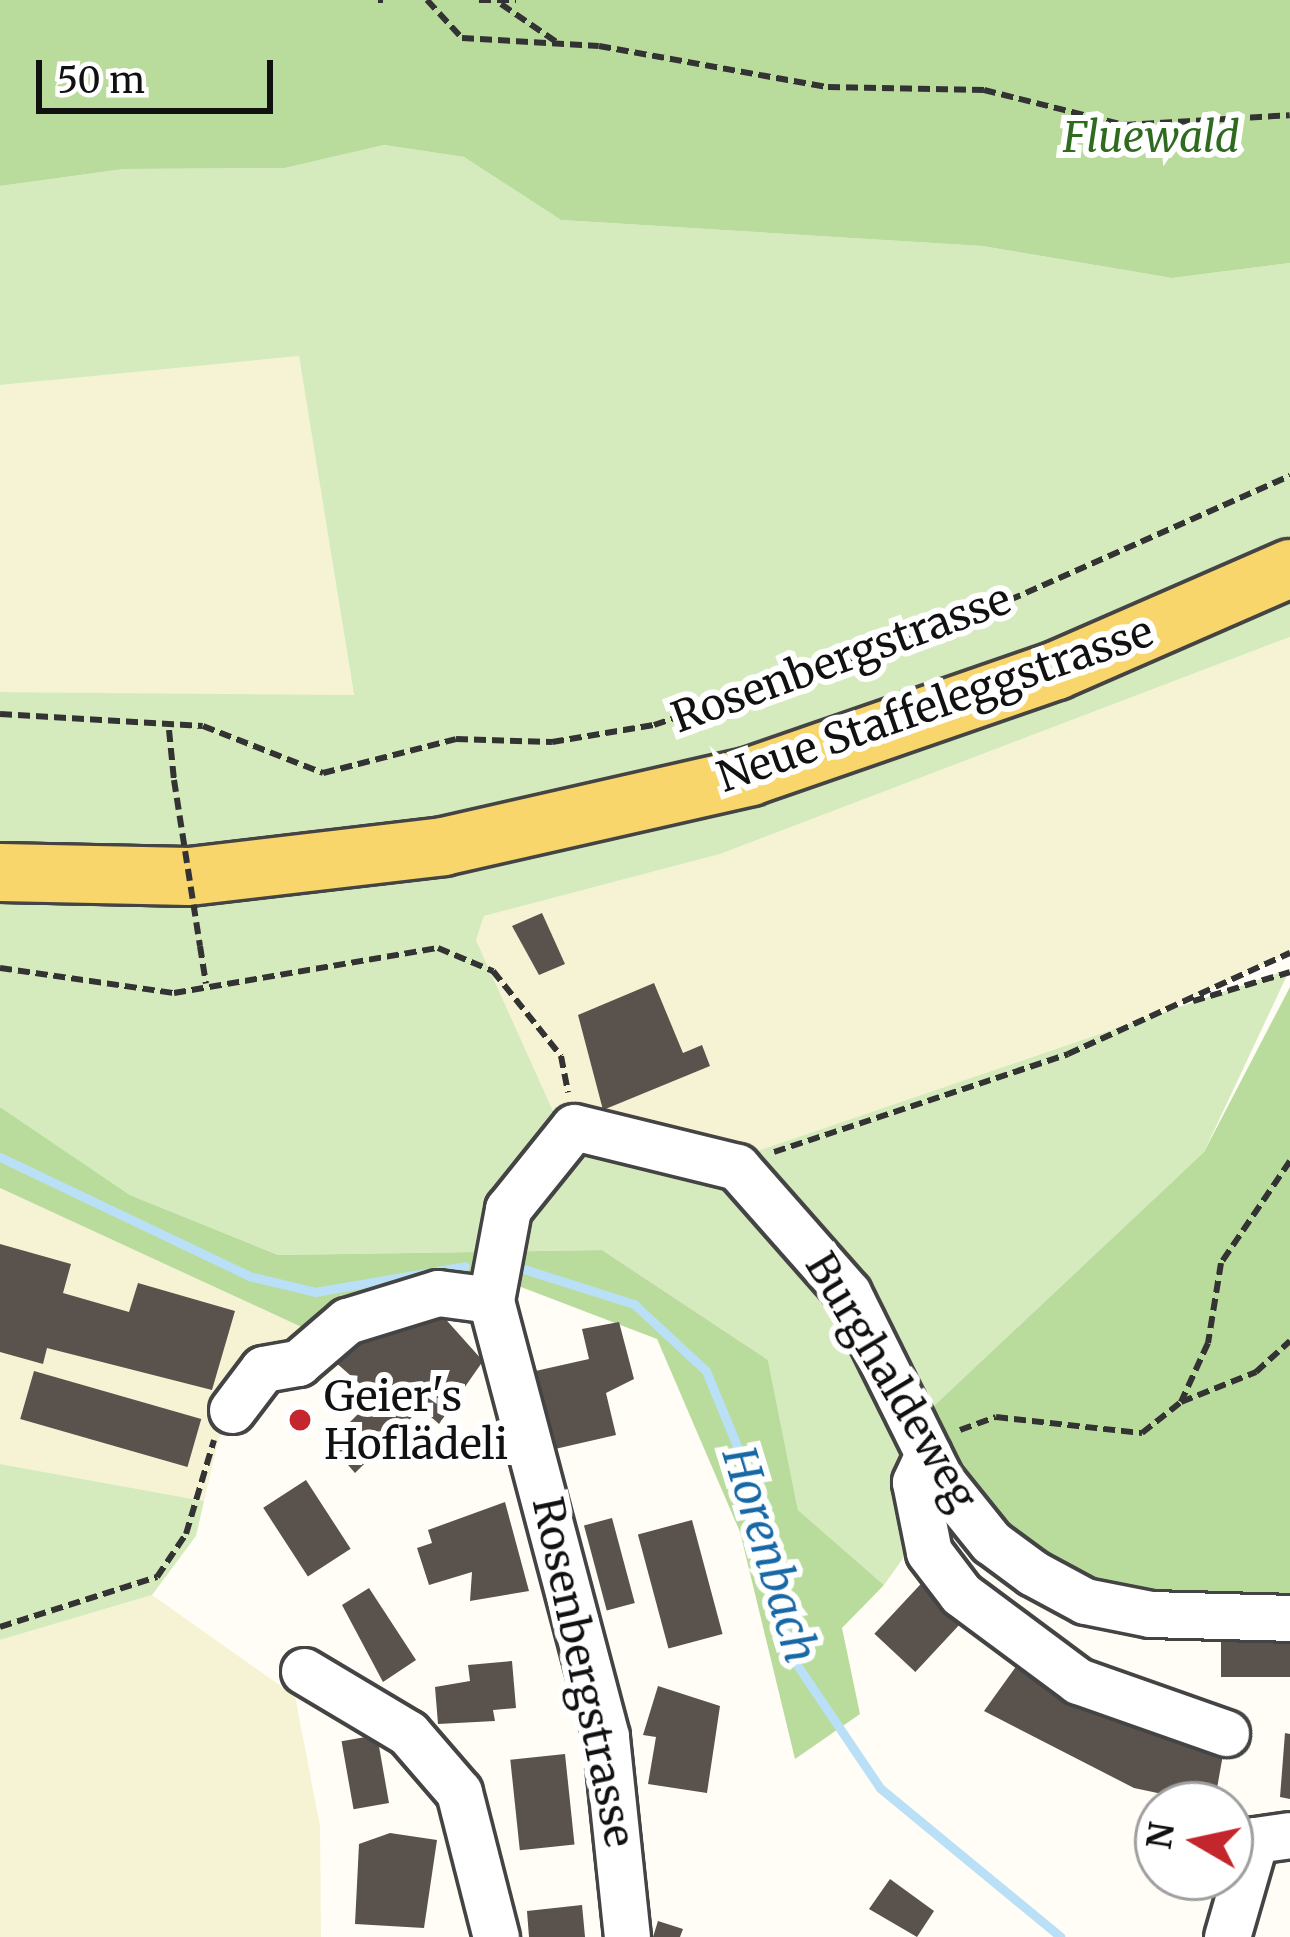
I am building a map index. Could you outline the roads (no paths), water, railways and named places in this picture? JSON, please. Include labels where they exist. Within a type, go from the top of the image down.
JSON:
[{"type":"main road","name":"Neue Staffeleggstrasse","points":[[0,872],[189,876],[443,846],[750,776],[1056,670],[1290,568]]},
{"type":"street","name":"Burghaldeweg","points":[[574,1127],[737,1167],[848,1293],[928,1454],[991,1542],[1084,1601],[1290,1618]]},
{"type":"street","name":"Rosenbergstrasse","points":[[574,1127],[508,1208],[491,1300],[606,1736],[627,1937]]},
{"type":"street","points":[[232,1410],[263,1369],[298,1363],[347,1321],[438,1293],[491,1300]]},
{"type":"street","points":[[928,1454],[915,1482],[929,1552],[961,1594],[1078,1681],[1226,1733]]},
{"type":"street","points":[[304,1672],[408,1733],[459,1792],[496,1937]]},
{"type":"street","points":[[1227,1937],[1255,1840],[1290,1835]]},
{"type":"waterway","name":"Horenbach","points":[[0,1157],[249,1276],[315,1292],[465,1266]]},
{"type":"waterway","name":"Horenbach","points":[[511,1265],[634,1304],[706,1371],[756,1492],[791,1656],[880,1788],[1061,1937]]},
{"type":"place","name":"Geier's Hoflädeli","points":[[300,1420]]},
{"type":"park label","name":"Fluewald","points":[[1151,137]]}]
